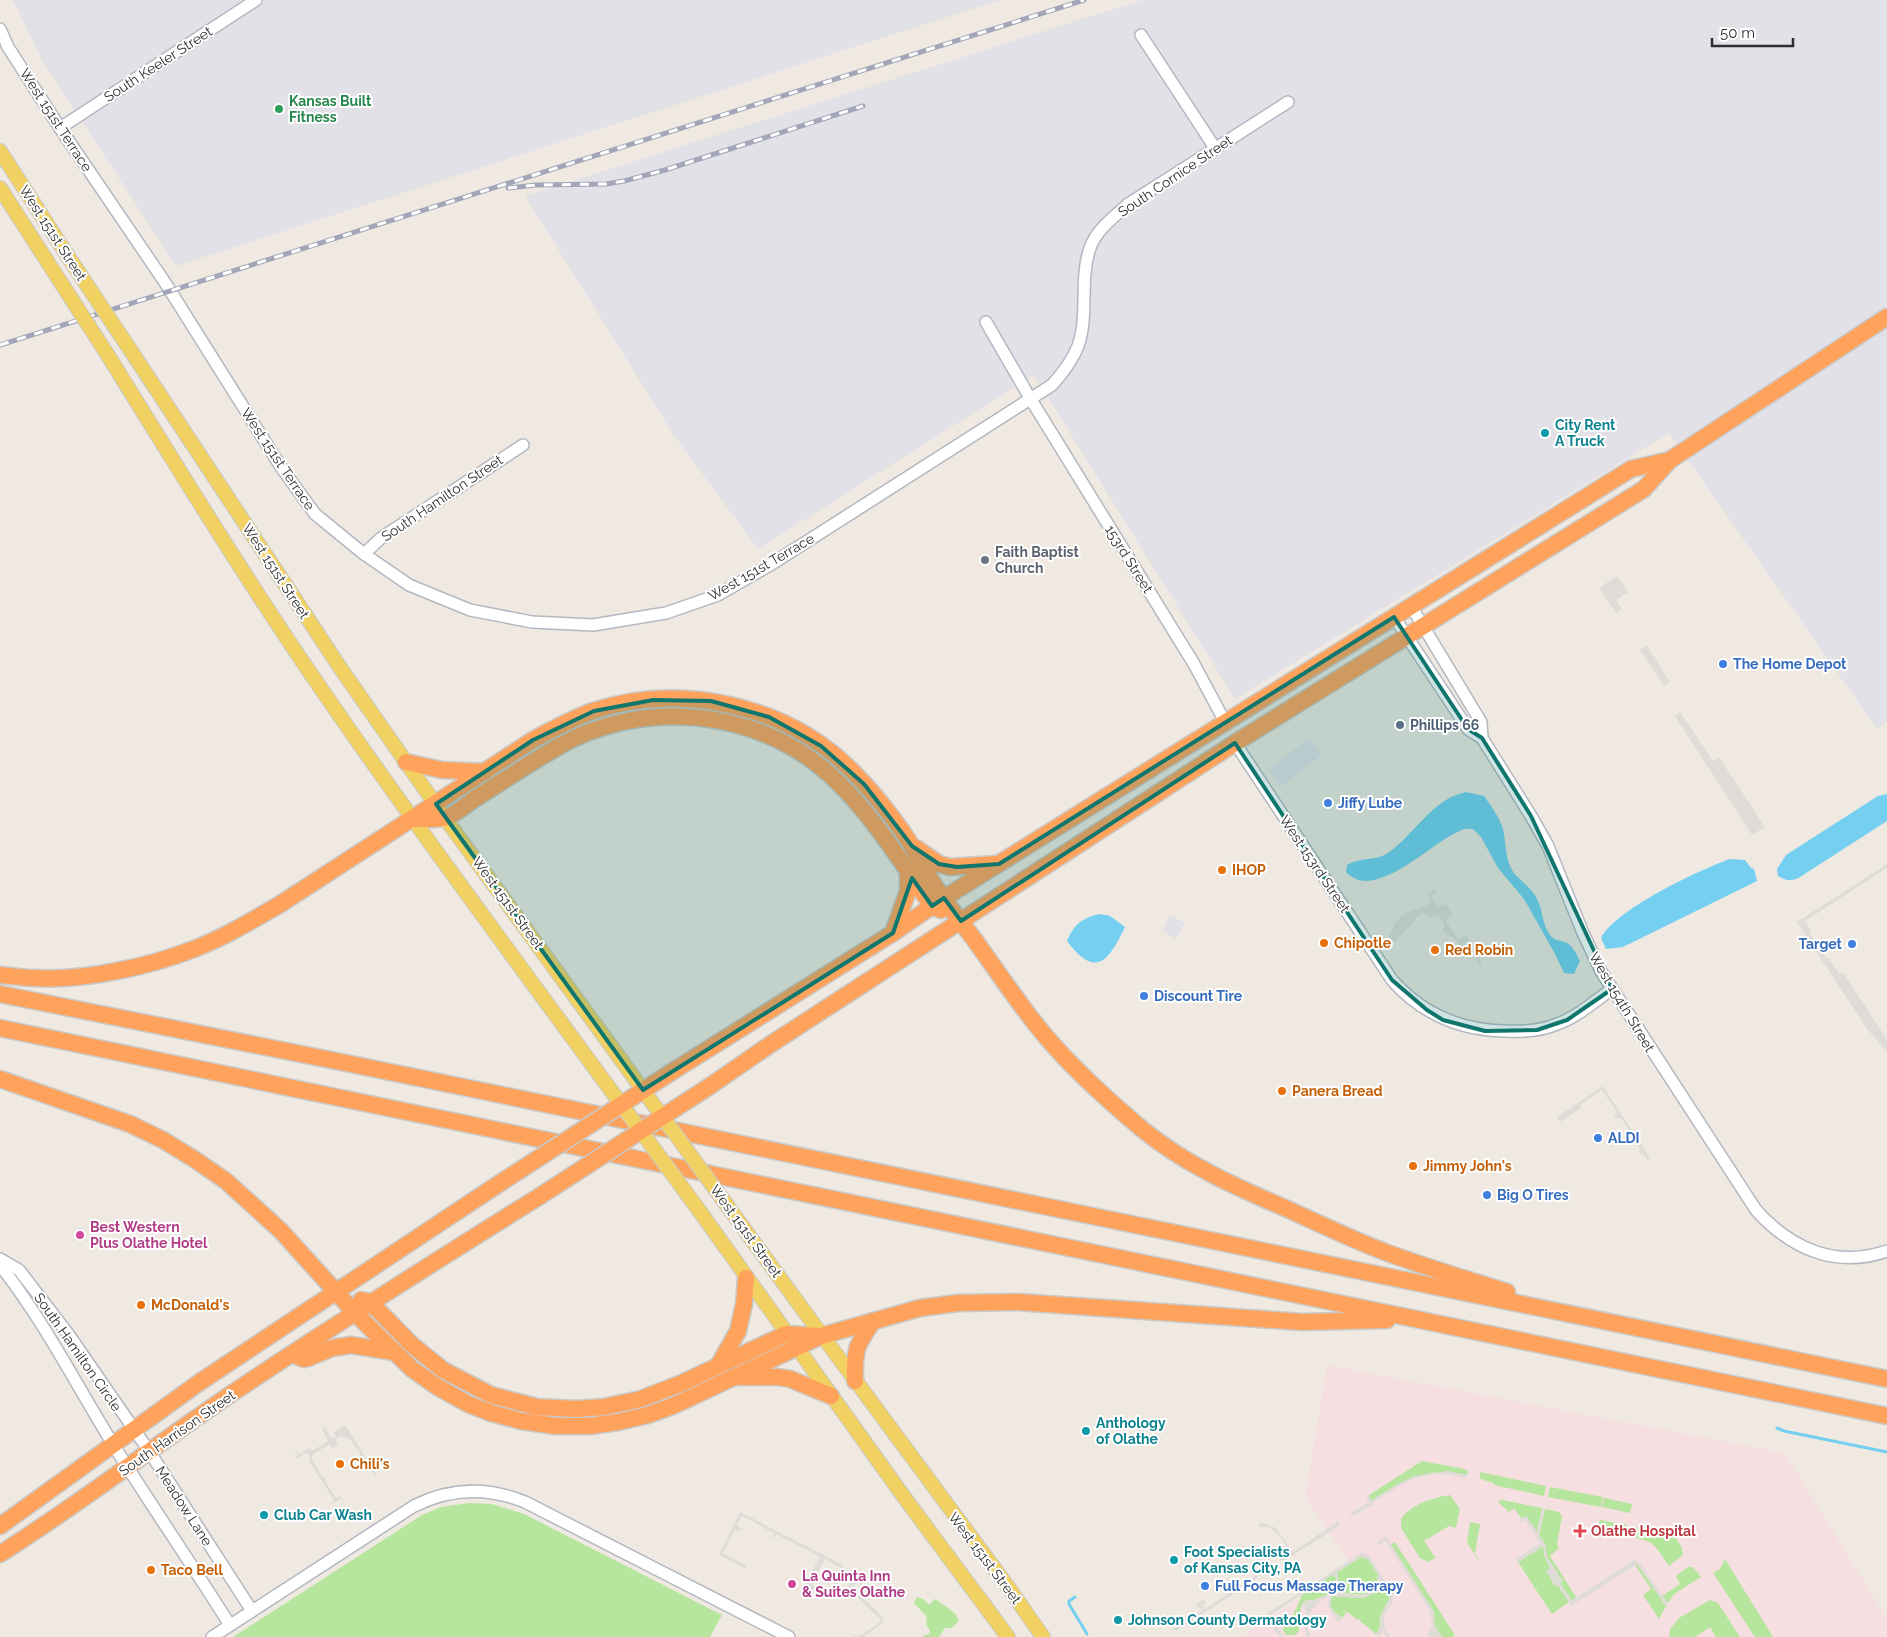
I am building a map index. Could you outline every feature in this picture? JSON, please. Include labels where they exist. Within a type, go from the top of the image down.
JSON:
[{"type":"highway","points":[[1670,460],[1887,317]]},
{"type":"highway","name":"South Harrison Street","points":[[0,1526],[200,1382],[335,1291],[670,1073],[893,933],[938,902],[1631,470],[1670,460]]},
{"type":"highway","name":"South Harrison Street","points":[[0,1554],[231,1394],[370,1302],[540,1196],[1235,743],[1644,489],[1670,460]]},
{"type":"highway","points":[[0,975],[35,978],[83,975],[141,966],[193,949],[241,927],[282,903],[556,727],[594,711],[620,704],[653,700],[711,701],[731,705],[770,718],[802,733],[821,746],[851,770],[864,784],[912,846],[928,874],[938,902]]},
{"type":"highway","points":[[413,819],[445,818],[566,742],[585,733],[630,720],[658,716],[696,717],[748,728],[782,742],[806,756],[846,790],[908,873],[960,921],[1035,1023],[1058,1050],[1111,1102],[1146,1132],[1174,1152],[1227,1182],[1385,1252],[1578,1316]]},
{"type":"highway","points":[[406,762],[442,770],[485,772]]},
{"type":"highway","points":[[912,846],[939,864],[950,867],[999,864]]},
{"type":"highway","points":[[893,933],[908,890],[908,873]]},
{"type":"highway","points":[[0,994],[356,1065],[1887,1379]]},
{"type":"highway","points":[[0,1028],[1887,1416]]},
{"type":"highway","points":[[0,1079],[130,1124],[163,1140],[194,1159],[226,1181],[281,1231],[335,1291],[412,1369],[436,1386],[468,1404],[491,1413],[556,1426],[600,1425],[648,1415],[675,1405],[822,1336],[920,1308],[958,1303],[990,1301],[1063,1304],[1302,1322],[1414,1319]]},
{"type":"highway","points":[[718,1366],[738,1331],[744,1304],[746,1278]]},
{"type":"highway","points":[[335,1291],[370,1302],[410,1344],[443,1370],[491,1395],[537,1407],[577,1409],[604,1407],[641,1400],[660,1393],[786,1334],[822,1336]]},
{"type":"highway","points":[[855,1381],[854,1354],[857,1345],[873,1320]]},
{"type":"highway","points":[[292,1354],[304,1359],[332,1348],[351,1345],[394,1352]]},
{"type":"highway","points":[[734,1377],[778,1377],[790,1379],[831,1396]]},
{"type":"main road","name":"West 151st Street","points":[[0,151],[307,619],[445,818],[1043,1637]]},
{"type":"main road","name":"West 151st Street","points":[[0,188],[109,357],[224,542],[318,683],[413,819],[1008,1637]]},
{"type":"street","name":"South Keeler Street","points":[[60,128],[256,0]]},
{"type":"street","name":"West 151st Terrace","points":[[0,29],[8,47],[60,128],[166,284],[281,467],[316,514],[364,554],[409,585],[470,610],[532,622],[593,625],[666,613],[718,595],[770,565],[1030,398]]},
{"type":"street","points":[[1141,35],[1215,148]]},
{"type":"street","name":"South Cornice Street","points":[[1030,398],[1052,385],[1066,370],[1078,346],[1082,324],[1084,274],[1090,246],[1105,224],[1127,205],[1288,102]]},
{"type":"street","points":[[986,322],[1030,398]]},
{"type":"street","name":"153rd Street","points":[[1030,398],[1194,664],[1226,722]]},
{"type":"street","name":"South Hamilton Street","points":[[364,554],[381,538],[523,445]]},
{"type":"street","name":"West 154th Street","points":[[1411,606],[1481,722],[1482,738]]},
{"type":"street","name":"West 154th Street","points":[[1394,617],[1468,729],[1482,738],[1532,816],[1548,846],[1583,933],[1602,973],[1746,1197],[1768,1223],[1795,1244],[1820,1254],[1835,1257],[1859,1256],[1887,1251]]},
{"type":"street","name":"West 153rd Street","points":[[1235,743],[1392,980],[1401,990],[1427,1010],[1443,1020],[1485,1031],[1515,1032],[1536,1030],[1567,1020],[1612,989]]},
{"type":"street","name":"South Hamilton Circle","points":[[0,1259],[19,1270],[42,1299],[149,1451]]},
{"type":"street","name":"South Hamilton Circle","points":[[0,1265],[57,1350],[114,1445]]},
{"type":"street","name":"Meadow Lane","points":[[114,1445],[230,1625]]},
{"type":"street","name":"Meadow Lane","points":[[149,1451],[252,1611]]},
{"type":"street","points":[[212,1637],[424,1501],[448,1494],[481,1491],[509,1496],[525,1502],[789,1637]]},
{"type":"highlighted area","points":[[1394,617],[1468,729],[1482,738],[1531,816],[1612,989],[1567,1020],[1537,1030],[1485,1031],[1443,1020],[1427,1010],[1392,980],[1235,743],[961,921],[944,898],[932,906],[912,878],[893,933],[643,1090],[436,804],[533,740],[594,711],[653,700],[711,701],[769,717],[821,746],[864,784],[912,846],[939,864],[957,867],[999,864]]},
{"type":"shaded area","points":[[13,0],[1000,0],[176,266],[42,60]]},
{"type":"shaded area","points":[[1142,0],[1887,0],[1887,721],[1877,729],[1669,433],[1235,699],[1034,375],[758,549],[673,434],[525,196]]},
{"type":"shaded area","points":[[1617,576],[1628,592],[1616,600],[1622,609],[1616,613],[1599,588]]},
{"type":"shaded area","points":[[1647,646],[1670,682],[1664,686],[1640,650]]},
{"type":"shaded area","points":[[1680,712],[1713,761],[1719,757],[1765,827],[1752,835],[1675,716]]},
{"type":"shaded area","points":[[1310,738],[1322,755],[1280,787],[1268,769]]},
{"type":"shaded area","points":[[1887,864],[1887,868],[1805,921],[1811,930],[1809,932],[1826,958],[1828,957],[1839,974],[1843,972],[1887,1040],[1887,1051],[1867,1029],[1797,922]]},
{"type":"shaded area","points":[[1433,889],[1438,890],[1431,896],[1438,907],[1446,904],[1453,915],[1446,921],[1458,940],[1464,936],[1467,937],[1482,963],[1480,966],[1477,963],[1478,961],[1443,931],[1444,923],[1437,916],[1428,917],[1422,912],[1395,942],[1389,937],[1400,917],[1431,902],[1427,895]]},
{"type":"shaded area","points":[[1170,915],[1185,923],[1176,939],[1162,931]]},
{"type":"shaded area","points":[[1603,1086],[1649,1157],[1649,1162],[1643,1153],[1640,1154],[1638,1152],[1641,1150],[1621,1118],[1617,1119],[1614,1115],[1617,1112],[1602,1090],[1580,1105],[1581,1108],[1560,1122],[1557,1117]]},
{"type":"shaded area","name":"Olathe Hospital","points":[[1327,1365],[1785,1453],[1887,1619],[1887,1637],[1240,1637],[1351,1564],[1305,1497]]},
{"type":"shaded area","points":[[345,1425],[377,1475],[375,1476],[362,1457],[360,1457],[360,1452],[350,1439],[340,1436],[335,1440],[338,1445],[332,1448],[329,1444],[311,1457],[336,1498],[340,1496],[347,1505],[341,1499],[328,1506],[334,1500],[310,1463],[309,1454],[307,1453],[297,1458],[295,1457],[298,1455],[293,1447],[300,1454],[308,1449],[314,1450],[328,1441],[322,1428],[325,1428],[333,1438],[336,1436],[334,1432]]},
{"type":"shaded area","points":[[1447,1471],[1467,1475],[1464,1478],[1436,1474],[1415,1478],[1373,1503],[1375,1504],[1371,1507],[1371,1505],[1354,1516],[1349,1514],[1369,1502],[1366,1497],[1369,1495],[1371,1501],[1414,1476]]},
{"type":"shaded area","points":[[1542,1508],[1545,1509],[1539,1535],[1545,1544],[1547,1557],[1563,1581],[1560,1583],[1571,1601],[1634,1560],[1641,1564],[1668,1603],[1666,1606],[1637,1564],[1571,1606],[1558,1584],[1555,1586],[1546,1571],[1550,1568],[1543,1546],[1518,1562],[1516,1559],[1540,1543],[1525,1520],[1521,1522],[1519,1520],[1526,1515],[1537,1532]]},
{"type":"shaded area","points":[[740,1512],[841,1564],[855,1578],[856,1583],[852,1587],[884,1618],[882,1624],[863,1637],[858,1637],[879,1623],[880,1619],[847,1587],[852,1582],[852,1578],[844,1573],[832,1594],[827,1594],[826,1596],[814,1590],[809,1599],[800,1594],[820,1557],[776,1534],[774,1538],[772,1537],[774,1533],[742,1516],[737,1525],[741,1529],[740,1531],[734,1531],[723,1553],[747,1566],[745,1568],[719,1555]],"holes":[[[825,1559],[842,1569],[832,1589],[827,1589],[826,1592],[811,1584]]]},
{"type":"shaded area","points":[[1339,1521],[1339,1526],[1284,1561],[1279,1560],[1291,1553],[1280,1536],[1271,1528],[1259,1526],[1260,1522],[1276,1528],[1293,1552]]},
{"type":"shaded area","points":[[1385,1537],[1389,1538],[1389,1541],[1433,1610],[1435,1626],[1442,1637],[1427,1637],[1432,1625],[1430,1611],[1387,1543],[1384,1541],[1378,1546],[1377,1542]]},
{"type":"shaded area","points":[[1361,1553],[1365,1553],[1370,1557],[1393,1592],[1392,1604],[1385,1614],[1384,1620],[1385,1629],[1391,1637],[1387,1637],[1383,1632],[1379,1637],[1376,1634],[1381,1627],[1381,1615],[1390,1598],[1389,1592],[1382,1582],[1373,1593],[1363,1598],[1332,1596],[1330,1605],[1334,1612],[1342,1618],[1338,1622],[1328,1607],[1329,1597],[1321,1600],[1310,1612],[1307,1627],[1310,1637],[1307,1637],[1304,1626],[1307,1612],[1301,1604],[1307,1600],[1316,1600],[1331,1593],[1336,1581],[1336,1576],[1333,1574],[1271,1615],[1270,1618],[1284,1637],[1280,1637],[1267,1619],[1268,1613]],"holes":[[[1361,1557],[1368,1559],[1378,1574],[1374,1587],[1361,1596],[1335,1592],[1338,1582],[1337,1572]]]},
{"type":"shaded area","points":[[1258,1573],[1256,1579],[1176,1631],[1172,1629],[1202,1611],[1200,1606],[1198,1608],[1196,1604],[1204,1599],[1206,1603],[1202,1605],[1205,1609]]},
{"type":"green space","points":[[1422,1461],[1464,1469],[1468,1471],[1467,1475],[1440,1472],[1416,1477],[1405,1481],[1371,1501],[1369,1495]]},
{"type":"green space","points":[[1480,1472],[1546,1486],[1544,1496],[1494,1485],[1494,1483],[1480,1479]]},
{"type":"green space","points":[[1550,1487],[1603,1497],[1601,1507],[1548,1497]]},
{"type":"green space","points":[[1450,1495],[1460,1509],[1456,1528],[1449,1526],[1424,1541],[1435,1557],[1437,1557],[1428,1562],[1420,1558],[1401,1528],[1401,1519],[1410,1510],[1423,1502]]},
{"type":"green space","points":[[1604,1498],[1632,1504],[1630,1513],[1602,1507]]},
{"type":"green space","points":[[1502,1500],[1542,1508],[1537,1532],[1526,1516],[1521,1518],[1514,1508],[1509,1512],[1498,1502]]},
{"type":"green space","points":[[469,1503],[492,1504],[524,1514],[722,1615],[710,1637],[233,1637],[422,1515],[441,1507]]},
{"type":"green space","points":[[1545,1509],[1559,1512],[1562,1516],[1557,1544],[1559,1548],[1550,1556],[1576,1597],[1572,1601],[1560,1583],[1562,1581],[1547,1557],[1545,1544],[1539,1535]]},
{"type":"green space","points":[[1600,1520],[1627,1525],[1626,1535],[1597,1529]]},
{"type":"green space","points":[[1470,1522],[1480,1524],[1475,1553],[1482,1565],[1467,1543]]},
{"type":"green space","points":[[1630,1526],[1674,1535],[1682,1548],[1683,1555],[1669,1566],[1660,1552],[1649,1542],[1628,1536]]},
{"type":"green space","points":[[1395,1542],[1455,1635],[1452,1637],[1442,1637],[1435,1626],[1433,1610],[1391,1545]]},
{"type":"green space","points":[[1543,1546],[1544,1555],[1551,1568],[1546,1571],[1569,1602],[1552,1614],[1518,1562]]},
{"type":"green space","points":[[1361,1557],[1368,1559],[1378,1574],[1373,1590],[1362,1595],[1335,1592],[1338,1582],[1337,1572]]},
{"type":"green space","points":[[1725,1559],[1773,1637],[1755,1637],[1713,1573],[1720,1569]]},
{"type":"green space","points":[[1637,1564],[1666,1606],[1659,1619],[1643,1595],[1651,1589],[1635,1565]]},
{"type":"green space","points":[[1688,1567],[1693,1567],[1701,1577],[1674,1594],[1668,1603],[1662,1596],[1680,1584],[1676,1576]]},
{"type":"green space","points":[[1333,1574],[1336,1578],[1335,1586],[1331,1593],[1302,1605],[1299,1617],[1299,1631],[1295,1635],[1286,1635],[1283,1630],[1284,1625],[1294,1613],[1302,1595]]},
{"type":"green space","points":[[1382,1582],[1390,1596],[1381,1615],[1380,1626],[1376,1634],[1360,1621],[1361,1618],[1358,1620],[1344,1610],[1346,1613],[1342,1618],[1330,1606],[1332,1596],[1363,1598],[1373,1593]]},
{"type":"green space","points":[[917,1597],[923,1599],[929,1605],[935,1599],[937,1600],[953,1612],[959,1621],[951,1628],[945,1628],[939,1637],[920,1637],[929,1634],[930,1631],[926,1624],[927,1617],[914,1603]]},
{"type":"green space","points":[[1710,1600],[1718,1603],[1740,1637],[1716,1637],[1710,1627],[1695,1637],[1669,1637],[1670,1629],[1679,1618]]},
{"type":"water","points":[[1466,792],[1484,796],[1497,815],[1503,829],[1507,855],[1512,870],[1534,894],[1539,903],[1547,931],[1552,937],[1569,944],[1580,961],[1574,974],[1564,973],[1524,899],[1498,868],[1481,837],[1473,829],[1463,829],[1450,836],[1404,867],[1388,875],[1372,880],[1358,880],[1346,872],[1347,865],[1388,853],[1433,809],[1454,796]]},
{"type":"water","points":[[1887,794],[1887,821],[1797,879],[1789,880],[1778,876],[1777,869],[1786,855],[1878,796]]},
{"type":"water","points":[[1730,859],[1745,860],[1754,869],[1757,881],[1623,947],[1606,949],[1601,938],[1623,915],[1640,903],[1680,881]]},
{"type":"water","points":[[1101,914],[1110,916],[1125,927],[1107,956],[1101,961],[1094,962],[1086,960],[1077,953],[1067,941],[1080,922]]},
{"type":"waterway","points":[[1777,1428],[1887,1452]]},
{"type":"waterway","points":[[1075,1597],[1069,1601],[1069,1604],[1087,1634]]},
{"type":"railway","points":[[0,345],[1084,0]]},
{"type":"railway","points":[[508,188],[536,185],[606,184],[624,181],[665,170],[863,106]]},
{"type":"place","name":"Kansas Built Fitness","points":[[279,109]]},
{"type":"place","name":"City Rent A Truck","points":[[1545,433]]},
{"type":"place","name":"Faith Baptist Church","points":[[985,560]]},
{"type":"place","name":"The Home Depot","points":[[1723,664]]},
{"type":"place","name":"Phillips 66","points":[[1400,725]]},
{"type":"place","name":"Jiffy Lube","points":[[1328,803]]},
{"type":"place","name":"IHOP","points":[[1222,870]]},
{"type":"place","name":"Chipotle","points":[[1324,943]]},
{"type":"place","name":"Target","points":[[1852,944]]},
{"type":"place","name":"Red Robin","points":[[1435,950]]},
{"type":"place","name":"Discount Tire","points":[[1144,996]]},
{"type":"place","name":"Panera Bread","points":[[1282,1091]]},
{"type":"place","name":"ALDI","points":[[1598,1138]]},
{"type":"place","name":"Jimmy John's","points":[[1413,1166]]},
{"type":"place","name":"Big O Tires","points":[[1487,1195]]},
{"type":"place","name":"Best Western Plus Olathe Hotel","points":[[80,1235]]},
{"type":"place","name":"McDonald's","points":[[141,1305]]},
{"type":"place","name":"Anthology of Olathe","points":[[1086,1431]]},
{"type":"place","name":"Chili's","points":[[340,1464]]},
{"type":"place","name":"Club Car Wash","points":[[264,1515]]},
{"type":"place","name":"Olathe Hospital","points":[[1580,1531]]},
{"type":"place","name":"Foot Specialists of Kansas City, PA","points":[[1174,1560]]},
{"type":"place","name":"Taco Bell","points":[[151,1570]]},
{"type":"place","name":"La Quinta Inn & Suites Olathe","points":[[792,1584]]},
{"type":"place","name":"Full Focus Massage Therapy","points":[[1205,1586]]},
{"type":"place","name":"Johnson County Dermatology","points":[[1118,1620]]}]
